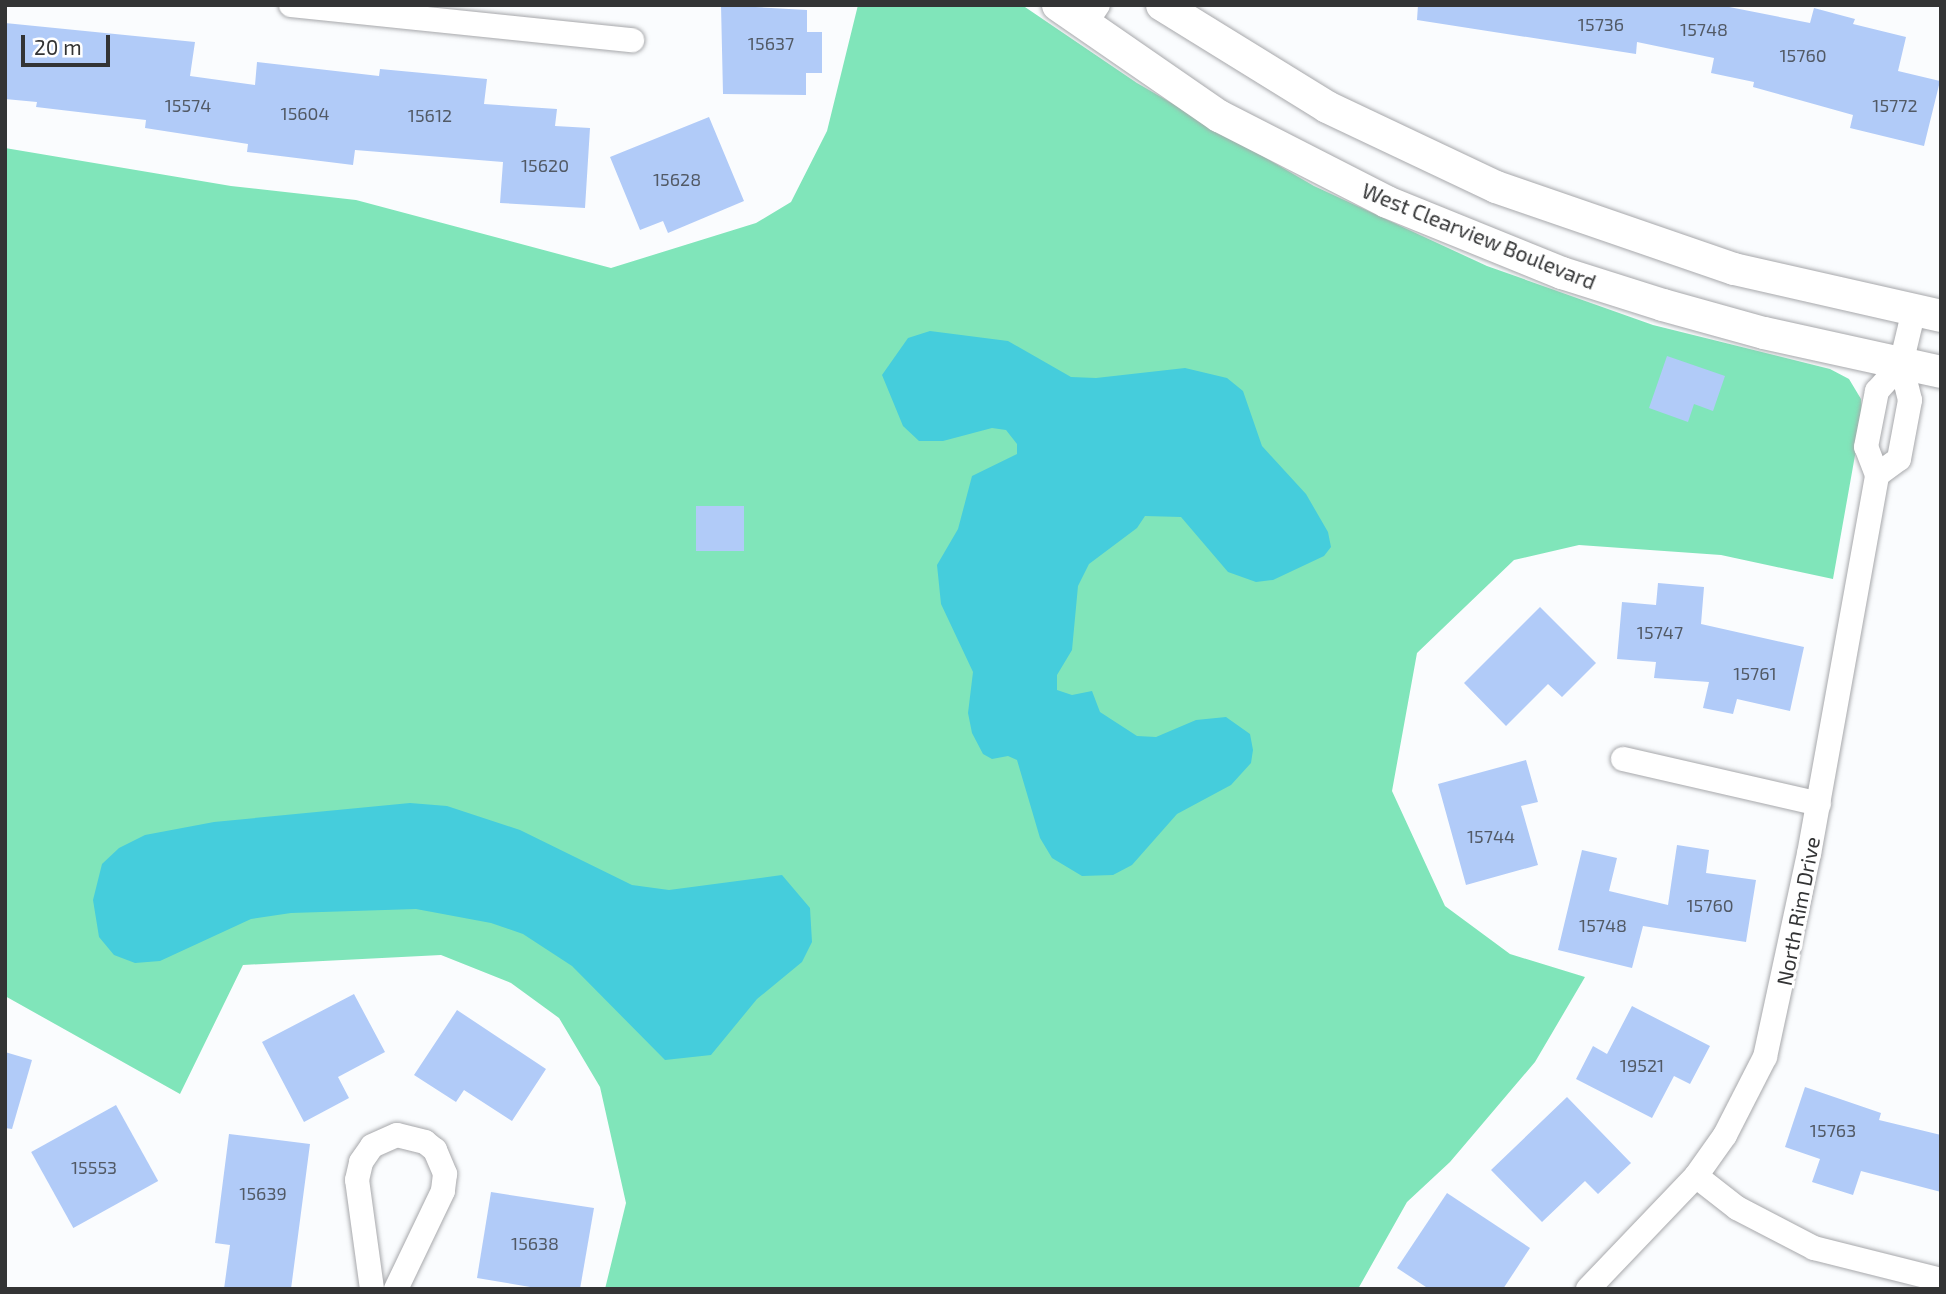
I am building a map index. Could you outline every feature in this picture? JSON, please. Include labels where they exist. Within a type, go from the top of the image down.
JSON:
[{"type":"street","points":[[291,5],[379,11],[632,40]]},
{"type":"street","name":"West Clearview Boulevard","points":[[1058,5],[1091,15],[1219,116],[1387,202],[1562,273],[1764,333],[1941,372]]},
{"type":"street","points":[[1162,5],[1327,107],[1447,165],[1575,217],[1776,280],[1927,313]]},
{"type":"street","name":"North Rim Drive","points":[[1588,1289],[1696,1176],[1726,1135],[1765,1057],[1819,804],[1877,475],[1866,447],[1877,391],[1901,364],[1927,313]]},
{"type":"street","name":"North Rim Drive","points":[[1877,475],[1899,459],[1910,400],[1901,364]]},
{"type":"street","points":[[1623,760],[1819,804]]},
{"type":"street","points":[[372,1289],[357,1181],[361,1162],[372,1146],[397,1135],[425,1142],[435,1150],[445,1174],[443,1191],[396,1289]]},
{"type":"street","points":[[1696,1176],[1737,1208],[1814,1248],[1941,1280]]},
{"type":"green space","points":[[858,5],[1022,5],[1137,83],[1314,186],[1487,266],[1653,325],[1830,369],[1849,379],[1861,399],[1862,416],[1833,579],[1721,555],[1579,545],[1514,560],[1417,653],[1392,791],[1445,906],[1510,954],[1585,977],[1535,1062],[1450,1162],[1407,1202],[1358,1289],[605,1289],[626,1203],[600,1087],[559,1018],[511,983],[441,955],[243,965],[180,1094],[5,996],[5,148],[231,186],[356,200],[611,268],[756,223],[791,202],[827,131]]},
{"type":"water","points":[[930,331],[1008,341],[1071,377],[1096,378],[1185,368],[1227,378],[1243,391],[1262,446],[1306,494],[1328,532],[1331,547],[1324,556],[1273,580],[1256,582],[1228,572],[1181,517],[1145,516],[1137,528],[1089,564],[1078,586],[1072,650],[1057,675],[1057,690],[1072,695],[1092,691],[1100,712],[1137,736],[1156,737],[1196,720],[1226,717],[1250,734],[1253,750],[1251,763],[1231,785],[1177,814],[1132,865],[1113,875],[1082,876],[1052,858],[1040,838],[1017,760],[1008,756],[992,759],[983,754],[972,733],[968,713],[973,672],[941,604],[937,565],[958,529],[972,476],[1017,454],[1017,444],[1006,430],[992,428],[943,441],[919,441],[903,426],[882,375],[908,338]]},
{"type":"water","points":[[410,803],[447,806],[520,830],[632,885],[669,890],[782,875],[810,908],[812,942],[802,962],[757,999],[711,1055],[665,1060],[572,966],[523,934],[491,923],[416,909],[291,913],[251,919],[160,961],[135,963],[114,955],[99,937],[93,900],[102,864],[119,848],[145,835],[214,822]]},
{"type":"building","points":[[721,5],[807,10],[807,32],[822,32],[822,73],[806,73],[806,95],[723,94]]},
{"type":"building","points":[[1418,5],[1719,5],[1810,23],[1814,8],[1855,19],[1853,24],[1906,37],[1898,71],[1940,81],[1924,146],[1850,128],[1853,115],[1753,87],[1754,82],[1711,73],[1714,58],[1637,42],[1636,54],[1417,20]]},
{"type":"building","points":[[5,23],[195,42],[190,76],[255,85],[257,62],[379,76],[380,69],[487,79],[484,104],[557,109],[555,126],[590,128],[585,208],[500,203],[503,162],[355,150],[353,165],[247,152],[248,144],[145,128],[146,120],[36,107],[37,102],[5,99]]},
{"type":"building","points":[[709,117],[744,201],[668,233],[663,221],[640,230],[610,157]]},
{"type":"building","points":[[1667,356],[1725,376],[1713,411],[1694,404],[1688,422],[1649,408]]},
{"type":"building","points":[[696,506],[744,506],[744,551],[696,551]]},
{"type":"building","points":[[1658,583],[1704,587],[1701,624],[1804,647],[1790,711],[1737,699],[1733,714],[1703,708],[1709,682],[1654,678],[1656,662],[1617,659],[1622,602],[1656,605]]},
{"type":"building","points":[[1540,607],[1596,663],[1562,697],[1548,684],[1506,726],[1464,683]]},
{"type":"building","points":[[1526,760],[1538,802],[1521,806],[1538,865],[1466,885],[1438,784]]},
{"type":"building","points":[[1677,845],[1709,850],[1706,873],[1756,880],[1746,942],[1643,926],[1632,968],[1558,950],[1582,850],[1617,858],[1609,891],[1668,905]]},
{"type":"building","points":[[354,994],[385,1052],[338,1077],[349,1098],[304,1122],[262,1042]]},
{"type":"building","points":[[1632,1006],[1710,1046],[1690,1084],[1674,1076],[1652,1118],[1576,1079],[1593,1046],[1607,1054]]},
{"type":"building","points":[[457,1010],[546,1069],[512,1121],[464,1090],[456,1102],[414,1075]]},
{"type":"building","points":[[5,1052],[32,1060],[12,1129],[5,1128]]},
{"type":"building","points":[[1805,1087],[1881,1113],[1879,1120],[1941,1135],[1941,1192],[1861,1171],[1853,1195],[1812,1182],[1820,1159],[1785,1147]]},
{"type":"building","points":[[1567,1097],[1631,1163],[1598,1194],[1585,1181],[1542,1222],[1491,1170]]},
{"type":"building","points":[[116,1105],[158,1181],[73,1228],[31,1152]]},
{"type":"building","points":[[229,1134],[310,1144],[291,1289],[224,1289],[230,1245],[215,1243]]},
{"type":"building","points":[[491,1192],[594,1208],[580,1289],[542,1289],[477,1278]]},
{"type":"building","points":[[1447,1193],[1530,1248],[1503,1289],[1429,1289],[1397,1268]]}]
